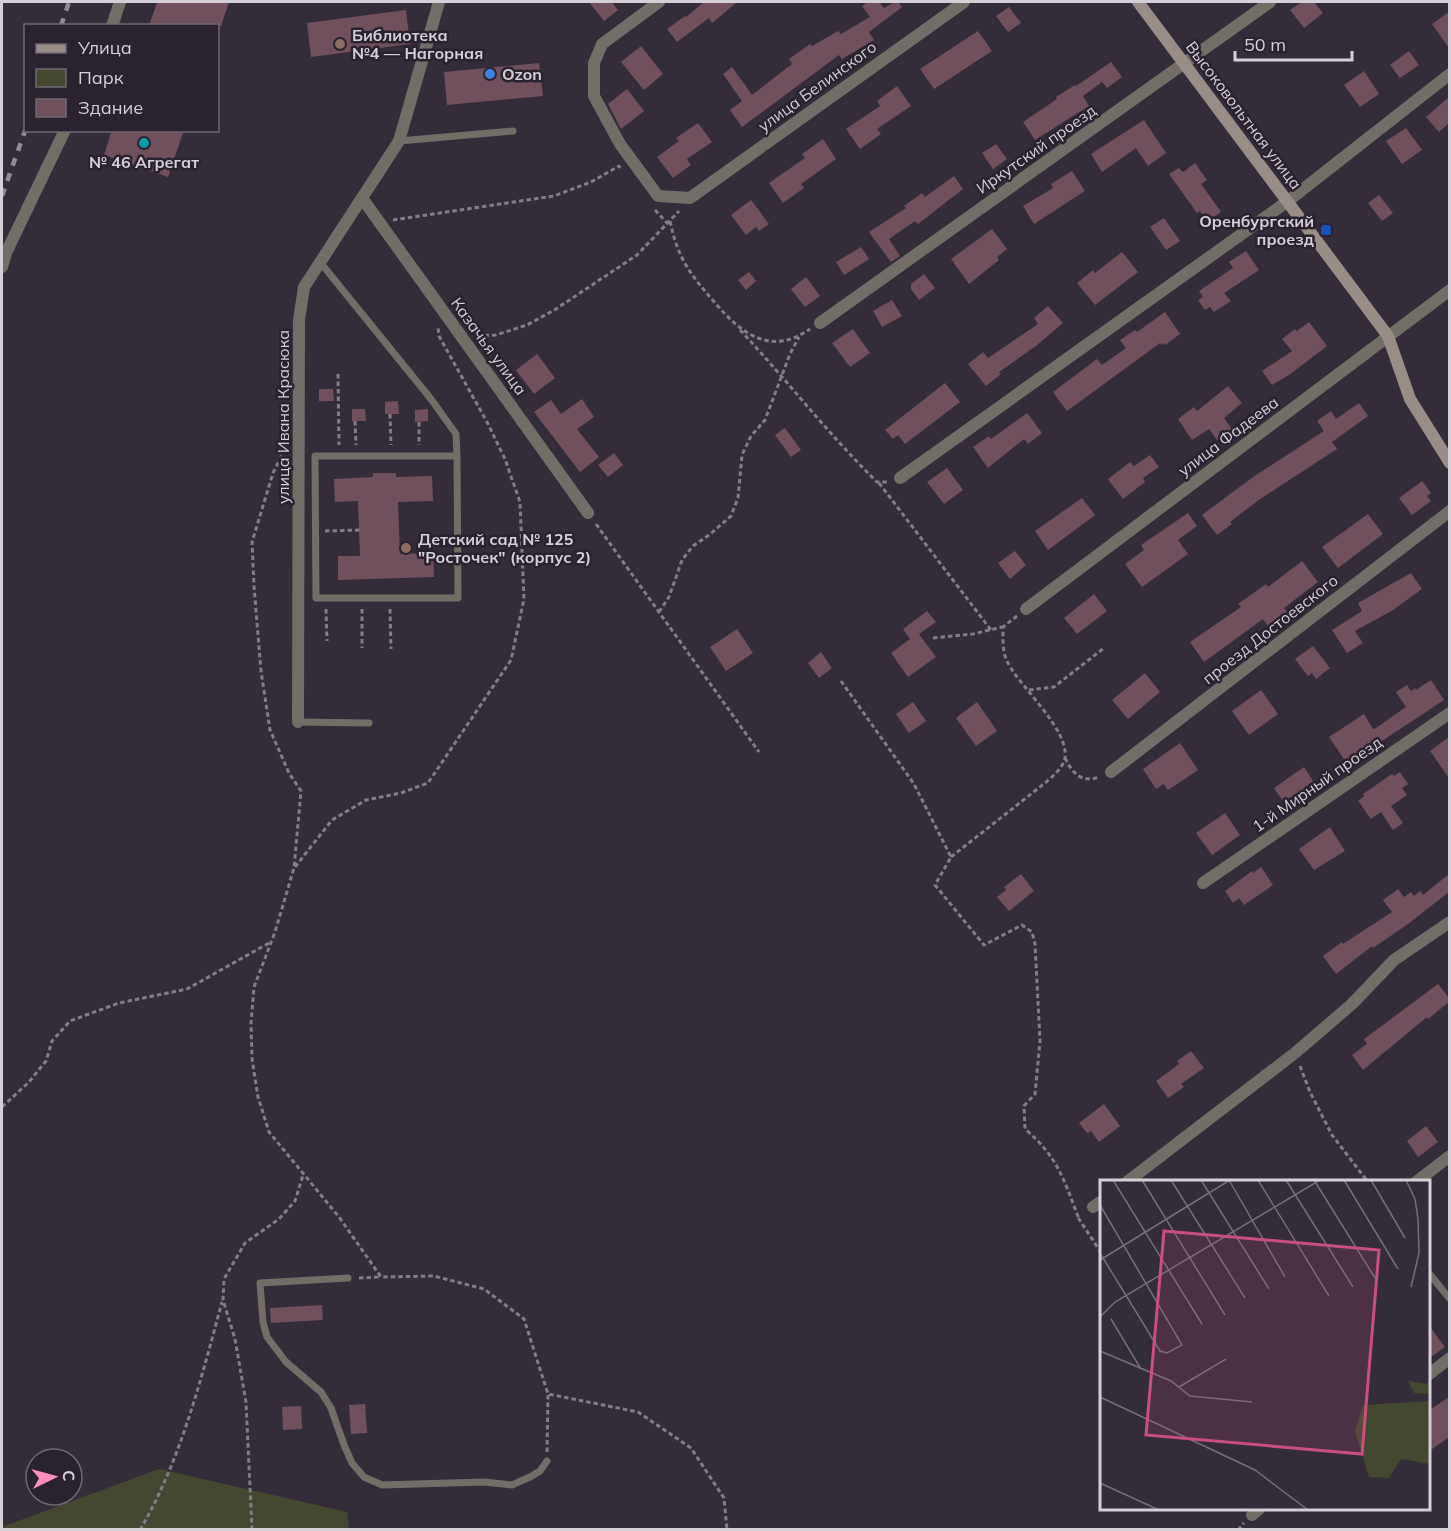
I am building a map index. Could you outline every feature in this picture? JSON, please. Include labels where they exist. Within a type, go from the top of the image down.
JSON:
[{"type":"street","points":[[113,24],[120,2]]},
{"type":"street","name":"улица Ивана Красюка","points":[[298,722],[299,320],[304,287],[399,141],[439,2]]},
{"type":"street","points":[[659,2],[602,44],[594,63],[594,96],[620,144],[658,196],[690,198]]},
{"type":"street","name":"улица Белинского","points":[[690,198],[964,2]]},
{"type":"street","name":"Высоковольтная улица","points":[[1138,2],[1388,336],[1410,399],[1449,464]]},
{"type":"street","name":"Иркутский проезд","points":[[820,323],[1270,2]]},
{"type":"street","points":[[900,478],[1288,201],[1449,74]]},
{"type":"street","points":[[2,267],[6,253],[64,132]]},
{"type":"street","name":"Казачья улица","points":[[362,198],[588,513]]},
{"type":"street","name":"улица Фадеева","points":[[1026,609],[1449,290]]},
{"type":"street","name":"проезд Достоевского","points":[[1111,772],[1449,511]]},
{"type":"street","name":"1-й Мирный проезд","points":[[1203,883],[1449,713]]},
{"type":"street","points":[[1130,1180],[1295,1053],[1352,1004],[1394,960],[1449,922]]},
{"type":"street","points":[[1419,1180],[1449,1156]]},
{"type":"street","points":[[1430,1373],[1449,1358]]},
{"type":"lane","points":[[399,141],[513,131]]},
{"type":"lane","points":[[320,262],[431,399],[456,434],[457,456],[458,598],[316,598],[315,456],[457,456]]},
{"type":"lane","points":[[298,722],[369,723]]},
{"type":"lane","points":[[1430,1275],[1449,1299]]},
{"type":"lane","points":[[348,1278],[260,1283],[263,1322],[267,1337],[286,1362],[321,1392],[331,1408],[352,1463],[364,1477],[382,1485],[484,1482],[512,1485],[540,1471],[547,1461]]},
{"type":"path","points":[[379,222],[554,196],[591,182],[619,166],[625,173]]},
{"type":"path","points":[[462,337],[496,335],[526,325],[556,309],[637,255],[690,198]]},
{"type":"path","points":[[653,208],[669,222],[678,253],[698,286],[878,482],[991,630]]},
{"type":"path","points":[[294,868],[332,820],[366,800],[401,793],[428,783],[511,660],[524,599],[519,502],[504,459],[487,422],[439,336],[438,304]]},
{"type":"path","points":[[740,330],[754,338],[770,342],[800,337],[820,323]]},
{"type":"path","points":[[659,612],[669,597],[682,560],[687,553],[731,516],[738,498],[742,455],[751,436],[765,420],[782,375],[800,337]]},
{"type":"path","points":[[338,374],[339,456]]},
{"type":"path","points":[[333,395],[338,395]]},
{"type":"path","points":[[390,414],[391,456]]},
{"type":"path","points":[[356,421],[356,456]]},
{"type":"path","points":[[419,422],[419,456]]},
{"type":"path","points":[[286,446],[273,473],[252,542],[261,671],[270,730],[289,773],[301,791],[294,868],[271,943],[254,987],[251,1023],[252,1059],[258,1097],[269,1132],[339,1217],[381,1277]]},
{"type":"path","points":[[878,482],[886,484],[900,478]]},
{"type":"path","points":[[588,513],[759,752]]},
{"type":"path","points":[[315,531],[360,530]]},
{"type":"path","points":[[326,598],[327,641]]},
{"type":"path","points":[[362,598],[362,648]]},
{"type":"path","points":[[390,598],[390,648]]},
{"type":"path","points":[[933,638],[1003,627],[1026,609]]},
{"type":"path","points":[[1003,627],[1003,650],[1008,664],[1054,727],[1062,741],[1065,758],[1077,777],[1094,779],[1111,772]]},
{"type":"path","points":[[1029,690],[1054,687],[1104,648]]},
{"type":"path","points":[[841,681],[914,784],[951,857]]},
{"type":"path","points":[[1065,758],[1059,770],[1045,783],[951,857],[935,885],[984,945],[1022,925],[1032,932],[1035,944],[1040,1041],[1035,1094],[1024,1106],[1025,1129],[1041,1142],[1057,1164],[1079,1220],[1100,1252]]},
{"type":"path","points":[[2,1107],[29,1082],[46,1061],[52,1041],[70,1021],[118,1003],[187,989],[271,943]]},
{"type":"path","points":[[1295,1053],[1310,1092],[1332,1135],[1366,1180]]},
{"type":"path","points":[[1079,1220],[1097,1204]]},
{"type":"path","points":[[348,1278],[434,1276],[484,1289],[524,1319],[548,1394],[547,1461]]},
{"type":"path","points":[[140,1530],[157,1501],[194,1403],[223,1300]]},
{"type":"path","points":[[548,1394],[638,1412],[691,1448],[724,1498],[727,1530]]},
{"type":"path","points":[[248,1449],[252,1530]]},
{"type":"green space","points":[[159,1469],[347,1512],[349,1529],[2,1529],[2,1527],[56,1507],[84,1507],[84,1497]]},
{"type":"building","points":[[157,2],[229,2],[221,26],[219,24],[150,24]]},
{"type":"building","points":[[589,2],[612,2],[618,10],[604,21]]},
{"type":"building","points":[[704,2],[737,2],[712,23],[709,18],[677,42],[667,29]]},
{"type":"building","points":[[868,2],[879,2],[884,8],[898,2],[902,7],[869,32],[874,40],[842,59],[839,55],[742,127],[730,110],[742,101],[723,74],[732,67],[752,95],[792,64],[789,59],[810,44],[812,46],[838,31],[841,34],[870,17],[862,6]]},
{"type":"building","points":[[1302,2],[1314,2],[1323,13],[1304,28],[1290,10]]},
{"type":"building","points":[[1009,7],[1021,23],[1008,32],[996,16]]},
{"type":"building","points":[[406,10],[410,44],[311,57],[307,23]]},
{"type":"building","points":[[1449,12],[1449,48],[1432,24]]},
{"type":"building","points":[[978,31],[992,51],[934,89],[920,69]]},
{"type":"building","points":[[641,46],[663,74],[644,90],[621,62]]},
{"type":"building","points":[[1409,51],[1419,65],[1400,78],[1390,65]]},
{"type":"building","points":[[1111,62],[1122,77],[1107,88],[1102,82],[1083,96],[1089,106],[1035,140],[1023,122],[1057,99],[1056,97]]},
{"type":"building","points":[[539,63],[543,96],[447,105],[444,72]]},
{"type":"building","points":[[1364,71],[1379,94],[1360,107],[1344,85]]},
{"type":"building","points":[[897,86],[911,106],[877,129],[881,134],[860,149],[846,129],[880,106],[877,101]]},
{"type":"building","points":[[627,89],[644,111],[621,129],[608,104]]},
{"type":"building","points":[[1449,97],[1449,123],[1439,132],[1426,117]]},
{"type":"building","points":[[1144,120],[1166,153],[1148,166],[1136,148],[1102,172],[1091,154]]},
{"type":"building","points":[[698,123],[712,142],[687,159],[691,165],[673,178],[657,157],[679,141],[676,138]]},
{"type":"building","points":[[1406,128],[1422,150],[1402,164],[1386,141]]},
{"type":"building","name":"№ 46 Агрегат","points":[[111,132],[183,132],[168,177],[104,155]]},
{"type":"building","points":[[823,139],[836,159],[801,184],[804,188],[783,203],[769,183],[805,158],[802,154]]},
{"type":"building","points":[[996,144],[1007,159],[993,169],[982,153]]},
{"type":"building","points":[[1195,163],[1207,180],[1201,184],[1221,212],[1207,222],[1200,211],[1197,213],[1169,174],[1179,168],[1183,172]]},
{"type":"building","points":[[1072,171],[1085,191],[1034,224],[1023,206],[1053,188],[1051,184]]},
{"type":"building","points":[[954,176],[963,189],[918,224],[915,221],[889,239],[900,256],[891,262],[869,232],[906,208],[904,206],[922,193],[925,197]]},
{"type":"building","points":[[1379,195],[1393,213],[1382,221],[1368,203]]},
{"type":"building","points":[[751,200],[769,224],[759,231],[756,227],[746,235],[731,215]]},
{"type":"building","points":[[1164,218],[1180,241],[1166,250],[1150,227]]},
{"type":"building","points":[[992,229],[1007,249],[997,257],[999,260],[969,284],[951,259]]},
{"type":"building","points":[[861,247],[869,259],[844,275],[836,262]]},
{"type":"building","points":[[1246,251],[1259,270],[1224,293],[1231,301],[1214,312],[1210,307],[1205,310],[1198,300],[1203,297],[1199,291],[1233,268],[1229,262]]},
{"type":"building","points":[[1122,252],[1138,272],[1095,305],[1077,283],[1093,270],[1095,273]]},
{"type":"building","points":[[749,272],[756,281],[746,290],[738,280]]},
{"type":"building","points":[[924,274],[935,288],[919,300],[911,289],[911,284]]},
{"type":"building","points":[[806,277],[820,296],[805,307],[791,289]]},
{"type":"building","points":[[892,300],[902,316],[882,327],[873,311]]},
{"type":"building","points":[[1048,306],[1063,323],[1036,346],[999,372],[1001,374],[986,386],[968,364],[983,352],[988,358],[1038,324],[1034,318]]},
{"type":"building","points":[[1165,312],[1180,334],[1165,345],[1160,343],[1067,411],[1053,392],[1097,359],[1102,365],[1126,348],[1120,340],[1135,330],[1137,332]]},
{"type":"building","points":[[1309,322],[1327,346],[1272,385],[1262,371],[1292,351],[1282,339]]},
{"type":"building","points":[[853,329],[870,353],[850,367],[832,343]]},
{"type":"building","points":[[537,354],[555,378],[534,394],[516,370]]},
{"type":"building","points":[[945,383],[960,402],[905,444],[898,435],[893,439],[885,430]]},
{"type":"building","points":[[1228,386],[1242,403],[1224,418],[1232,429],[1217,440],[1209,429],[1192,440],[1178,419],[1194,407],[1197,411]]},
{"type":"building","points":[[319,389],[333,389],[334,401],[319,401]]},
{"type":"building","points":[[582,399],[594,417],[577,429],[599,457],[580,472],[534,412],[551,400],[561,414]]},
{"type":"building","points":[[398,401],[399,414],[385,414],[385,402]]},
{"type":"building","points":[[1359,403],[1368,416],[1332,442],[1337,449],[1260,499],[1217,535],[1202,515],[1253,477],[1324,431],[1317,421],[1331,411],[1336,419]]},
{"type":"building","points":[[352,409],[365,409],[366,421],[352,421]]},
{"type":"building","points":[[428,409],[428,421],[415,422],[415,410]]},
{"type":"building","points":[[1027,413],[1042,433],[1028,444],[1024,439],[988,468],[973,447],[989,436],[991,439]]},
{"type":"building","points":[[785,428],[801,450],[791,457],[775,435]]},
{"type":"building","points":[[614,453],[623,465],[608,477],[598,465]]},
{"type":"building","points":[[1150,455],[1159,467],[1143,478],[1145,482],[1123,499],[1108,479],[1130,462],[1134,466]]},
{"type":"building","points":[[947,468],[963,490],[944,504],[927,482]]},
{"type":"building","points":[[373,473],[396,473],[396,477],[432,476],[433,501],[398,502],[400,554],[433,553],[434,577],[338,580],[338,556],[360,556],[358,501],[335,502],[334,479],[373,477]]},
{"type":"building","points":[[1422,481],[1431,493],[1427,496],[1431,501],[1412,515],[1399,498]]},
{"type":"building","points":[[1082,498],[1095,515],[1048,550],[1035,531]]},
{"type":"building","points":[[1188,513],[1197,526],[1178,540],[1188,554],[1142,587],[1125,564],[1144,550],[1141,545]]},
{"type":"building","points":[[1368,514],[1383,534],[1338,568],[1322,547]]},
{"type":"building","points":[[1015,551],[1026,565],[1010,579],[998,563]]},
{"type":"building","points":[[1302,561],[1318,582],[1284,608],[1289,615],[1270,629],[1263,619],[1204,662],[1190,642],[1241,607],[1238,604],[1266,584],[1268,587]]},
{"type":"building","points":[[1411,573],[1422,589],[1393,610],[1355,631],[1363,643],[1347,653],[1332,630],[1362,611],[1358,603]]},
{"type":"building","points":[[1094,594],[1107,611],[1077,634],[1064,618]]},
{"type":"building","points":[[927,611],[936,622],[919,634],[936,657],[908,677],[891,653],[910,639],[903,629]]},
{"type":"building","points":[[737,629],[753,653],[726,671],[710,647]]},
{"type":"building","points":[[1313,646],[1330,668],[1316,679],[1312,673],[1308,676],[1295,659]]},
{"type":"building","points":[[821,652],[832,668],[819,678],[808,663]]},
{"type":"building","points":[[1145,673],[1160,692],[1128,719],[1112,700]]},
{"type":"building","points":[[1431,680],[1444,700],[1347,764],[1329,737],[1364,714],[1373,729],[1376,728],[1406,707],[1396,692],[1407,685],[1411,691],[1415,688],[1416,690]]},
{"type":"building","points":[[1261,690],[1278,714],[1249,735],[1232,711]]},
{"type":"building","points":[[913,702],[926,721],[909,733],[896,714]]},
{"type":"building","points":[[977,702],[997,731],[976,746],[956,718]]},
{"type":"building","points":[[1449,737],[1449,778],[1430,751]]},
{"type":"building","points":[[1180,743],[1198,770],[1168,790],[1164,784],[1156,789],[1143,769]]},
{"type":"building","points":[[1304,767],[1319,790],[1289,810],[1274,788]]},
{"type":"building","points":[[1400,772],[1408,784],[1402,788],[1407,795],[1391,806],[1403,823],[1393,830],[1381,812],[1371,819],[1358,801],[1364,796],[1363,794],[1392,774],[1394,776]]},
{"type":"building","points":[[1225,813],[1240,835],[1212,855],[1196,833]]},
{"type":"building","points":[[1330,827],[1345,851],[1314,870],[1299,849]]},
{"type":"building","points":[[1261,867],[1273,885],[1244,905],[1239,898],[1233,903],[1225,891]]},
{"type":"building","points":[[1021,874],[1034,891],[1009,911],[997,897],[1006,890],[1004,887]]},
{"type":"building","points":[[1449,874],[1449,892],[1408,924],[1373,948],[1372,946],[1336,974],[1323,956],[1392,912],[1383,900],[1398,889],[1404,897],[1411,892],[1414,896],[1420,891],[1423,895]]},
{"type":"building","points":[[1438,984],[1449,998],[1449,1002],[1428,1019],[1427,1017],[1363,1070],[1352,1055],[1367,1044],[1364,1039]]},
{"type":"building","points":[[1191,1051],[1204,1068],[1181,1084],[1184,1087],[1168,1098],[1156,1081],[1179,1064],[1177,1061]]},
{"type":"building","points":[[1104,1104],[1120,1126],[1099,1142],[1091,1131],[1087,1133],[1079,1123]]},
{"type":"building","points":[[1426,1126],[1438,1142],[1418,1157],[1407,1141]]},
{"type":"building","points":[[322,1305],[323,1320],[271,1323],[270,1308]]},
{"type":"building","points":[[1430,1327],[1445,1347],[1430,1358]]},
{"type":"building","points":[[1449,1397],[1449,1437],[1430,1451],[1430,1410]]},
{"type":"building","points":[[365,1404],[367,1433],[351,1434],[349,1405]]},
{"type":"building","points":[[301,1406],[302,1429],[283,1430],[282,1407]]},
{"type":"railway","points":[[62,24],[69,2]]},
{"type":"railway","points":[[2,196],[25,132]]},
{"type":"place","name":"Библиотека №4 — Нагорная","points":[[340,44]]},
{"type":"place","name":"Ozon","points":[[490,74]]},
{"type":"place","name":"№ 46 Агрегат","points":[[144,143]]},
{"type":"place","name":"Оренбургский проезд","points":[[1326,230]]},
{"type":"place","name":"Детский сад № 125 \"Росточек\" (корпус 2)","points":[[406,548]]}]
